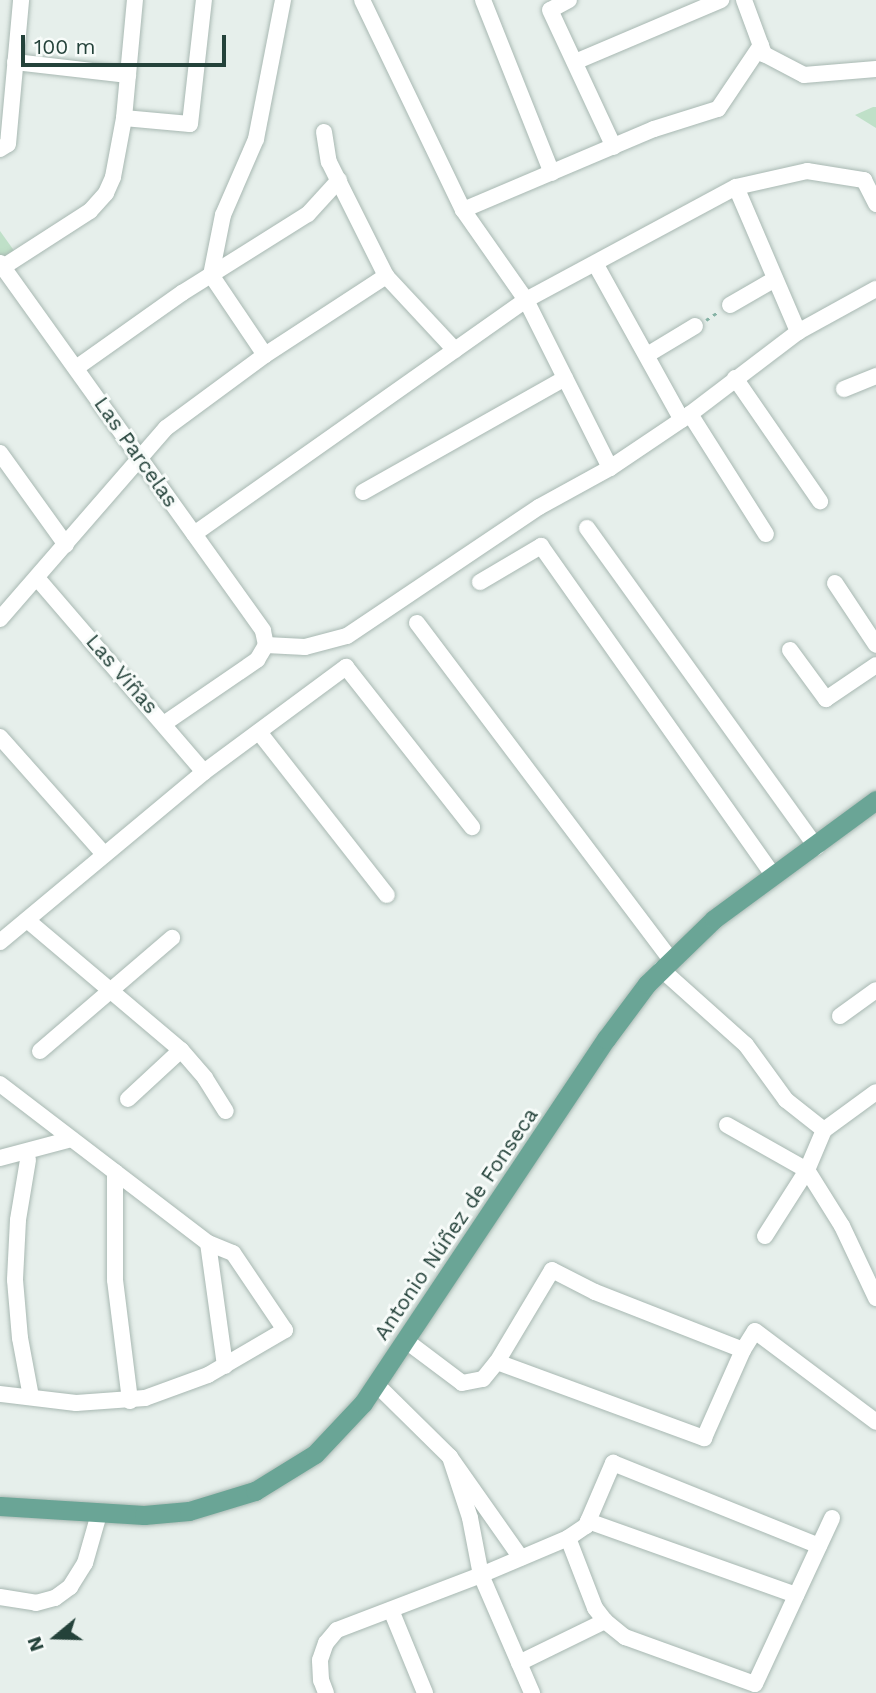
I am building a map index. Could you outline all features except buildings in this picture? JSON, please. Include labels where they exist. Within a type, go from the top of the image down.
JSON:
[{"type":"main road","name":"Antonio Núñez de Fonseca","points":[[0,1506],[99,1514],[144,1515],[189,1511],[255,1491],[315,1454],[348,1421],[376,1384],[606,1039],[666,964],[715,919],[773,875],[816,847],[876,800]]},
{"type":"street","points":[[0,149],[8,144],[13,86],[8,64],[21,0]]},
{"type":"street","points":[[1,267],[90,211],[102,200],[113,177],[124,118],[135,0]]},
{"type":"street","points":[[124,118],[190,124],[204,0]]},
{"type":"street","points":[[265,355],[211,275],[223,215],[256,139],[284,0]]},
{"type":"street","points":[[362,0],[463,210],[526,300],[610,468]]},
{"type":"street","points":[[483,0],[552,173]]},
{"type":"street","points":[[569,0],[550,10],[614,146]]},
{"type":"street","points":[[575,62],[721,0]]},
{"type":"street","points":[[744,0],[764,54],[804,75],[876,69]]},
{"type":"street","points":[[463,210],[654,129],[718,109],[761,45]]},
{"type":"street","points":[[8,64],[128,75]]},
{"type":"street","points":[[324,132],[329,162],[386,276],[455,350]]},
{"type":"street","points":[[194,534],[526,300],[736,187],[807,172],[864,180],[876,204]]},
{"type":"street","points":[[76,368],[211,275],[308,214],[339,180]]},
{"type":"street","points":[[736,187],[798,332]]},
{"type":"street","points":[[596,264],[647,355],[686,417],[766,534]]},
{"type":"street","name":"Las Parcelas","points":[[1,267],[263,631],[266,645]]},
{"type":"street","points":[[0,619],[142,460],[152,442],[166,428],[265,355],[386,276]]},
{"type":"street","points":[[730,304],[775,279]]},
{"type":"street","points":[[165,723],[257,660],[266,645],[305,647],[347,636],[539,507],[610,468],[686,417],[735,377],[798,332],[876,289]]},
{"type":"street","points":[[647,355],[695,326]]},
{"type":"street","points":[[844,389],[876,376]]},
{"type":"street","points":[[735,377],[820,501]]},
{"type":"street","points":[[363,492],[565,378]]},
{"type":"street","points":[[0,453],[66,545]]},
{"type":"street","points":[[587,528],[816,847]]},
{"type":"street","points":[[480,582],[541,546],[773,875]]},
{"type":"street","name":"Las Viñas","points":[[37,578],[165,723],[204,772]]},
{"type":"street","points":[[835,583],[875,640]]},
{"type":"street","points":[[417,623],[666,964],[746,1045],[786,1100],[824,1130]]},
{"type":"street","points":[[790,650],[826,699],[876,666]]},
{"type":"street","points":[[1,939],[204,772],[346,667],[472,827]]},
{"type":"street","points":[[259,732],[387,895]]},
{"type":"street","points":[[0,737],[103,854]]},
{"type":"street","points":[[27,920],[181,1050],[205,1078],[226,1111]]},
{"type":"street","points":[[40,1051],[108,990],[172,938]]},
{"type":"street","points":[[840,1016],[876,990]]},
{"type":"street","points":[[128,1099],[181,1050]]},
{"type":"street","points":[[0,1084],[208,1243],[233,1253],[285,1330],[225,1366],[166,1392],[130,1401],[76,1403],[0,1394]]},
{"type":"street","points":[[765,1236],[807,1170],[824,1130],[876,1092]]},
{"type":"street","points":[[727,1125],[807,1170],[842,1226],[876,1298]]},
{"type":"street","points":[[0,1158],[72,1139]]},
{"type":"street","points":[[28,1160],[18,1220],[15,1280],[20,1338],[31,1396]]},
{"type":"street","points":[[116,1172],[115,1280],[130,1401]]},
{"type":"street","points":[[208,1243],[225,1366]]},
{"type":"street","points":[[405,1340],[462,1383],[483,1380],[497,1362],[552,1270],[595,1292],[743,1350]]},
{"type":"street","points":[[497,1362],[704,1438],[743,1350],[755,1331],[876,1422]]},
{"type":"street","points":[[376,1384],[450,1457],[520,1558]]},
{"type":"street","points":[[450,1457],[470,1518],[481,1576],[532,1693]]},
{"type":"street","points":[[326,1693],[321,1680],[320,1660],[331,1636],[344,1625],[481,1576],[568,1538],[589,1521],[613,1463],[819,1546]]},
{"type":"street","points":[[0,1597],[36,1603],[55,1598],[70,1587],[85,1563],[99,1514]]},
{"type":"street","points":[[568,1538],[595,1608],[605,1621],[625,1637],[755,1684],[832,1518]]},
{"type":"street","points":[[589,1521],[796,1595]]},
{"type":"street","points":[[391,1610],[425,1693]]},
{"type":"street","points":[[519,1663],[605,1621]]},
{"type":"path","points":[[695,326],[730,304]]},
{"type":"green space","points":[[876,107],[876,128],[855,115]]},
{"type":"green space","points":[[0,231],[15,252],[4,260],[0,255]]}]
